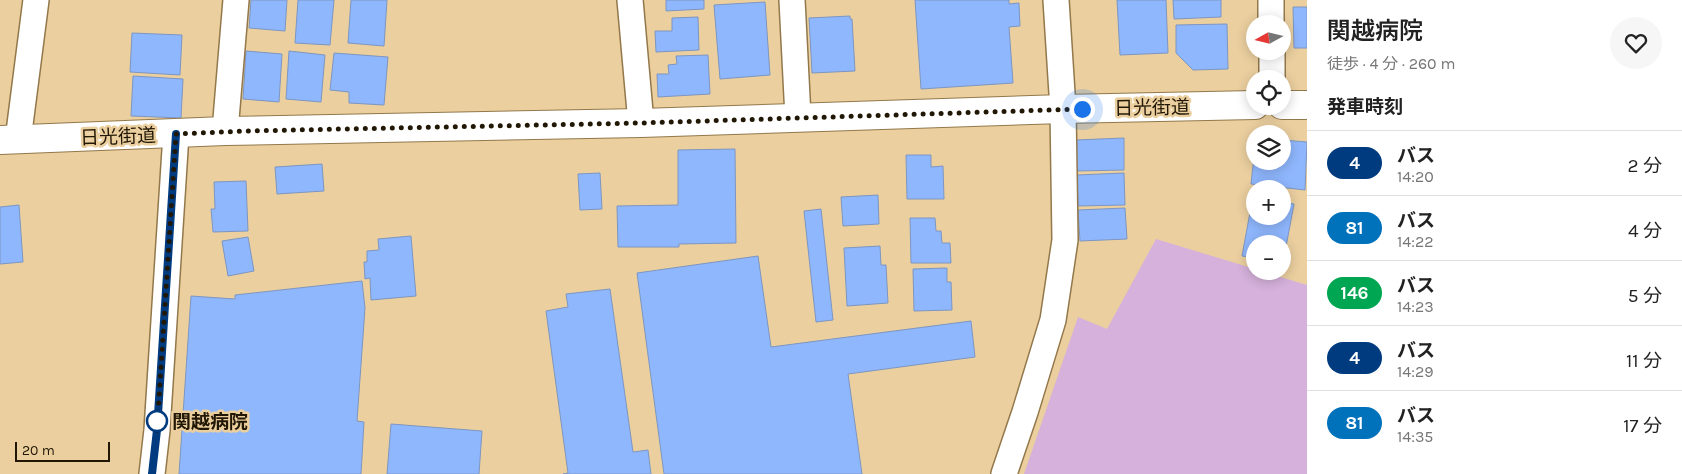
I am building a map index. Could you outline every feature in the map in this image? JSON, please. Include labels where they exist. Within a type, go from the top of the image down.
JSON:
[{"type":"street","points":[[9,140],[36,0]]},
{"type":"street","points":[[225,131],[236,0]]},
{"type":"street","points":[[630,0],[641,123]]},
{"type":"street","points":[[792,0],[798,117]]},
{"type":"street","points":[[1004,474],[1053,320],[1065,240],[1063,109],[1056,0]]},
{"type":"street","points":[[1271,0],[1271,15]]},
{"type":"street","name":"日光街道","points":[[9,140],[225,131],[641,123],[1063,109],[1246,105]]},
{"type":"street","points":[[1291,105],[1307,105]]},
{"type":"street","points":[[152,474],[157,430],[176,134]]},
{"type":"shaded area","points":[[1156,239],[1246,266],[1246,280],[1291,280],[1307,285],[1307,474],[1024,474],[1078,317],[1107,329]]},
{"type":"building","points":[[251,0],[287,0],[285,31],[249,28]]},
{"type":"building","points":[[298,0],[334,0],[330,45],[295,43]]},
{"type":"building","points":[[351,0],[387,0],[384,46],[348,43]]},
{"type":"building","points":[[666,0],[704,0],[704,9],[666,11]]},
{"type":"building","points":[[915,0],[1009,0],[1009,4],[1019,3],[1020,26],[1009,27],[1013,83],[921,89]]},
{"type":"building","points":[[1117,0],[1166,0],[1168,53],[1120,55]]},
{"type":"building","points":[[1173,0],[1221,0],[1221,17],[1174,19]]},
{"type":"building","points":[[765,2],[770,75],[720,79],[714,5]]},
{"type":"building","points":[[1293,7],[1307,7],[1307,48],[1294,48]]},
{"type":"building","points":[[850,16],[850,19],[852,19],[855,71],[812,73],[809,18]]},
{"type":"building","points":[[698,17],[699,50],[656,52],[655,31],[672,31],[672,18]]},
{"type":"building","points":[[1227,24],[1228,69],[1193,70],[1176,53],[1176,25]]},
{"type":"building","points":[[132,33],[182,35],[180,75],[130,72]]},
{"type":"building","points":[[246,51],[282,54],[279,102],[243,99]]},
{"type":"building","points":[[289,51],[325,55],[321,102],[286,99]]},
{"type":"building","points":[[334,53],[388,57],[384,105],[349,103],[349,92],[330,90]]},
{"type":"building","points":[[708,55],[710,94],[658,97],[657,74],[669,74],[668,65],[677,64],[676,56]]},
{"type":"building","points":[[133,76],[183,79],[181,118],[131,116]]},
{"type":"building","points":[[1124,138],[1124,170],[1077,171],[1076,140]]},
{"type":"building","points":[[1291,141],[1307,142],[1305,190],[1291,188],[1291,180],[1251,180],[1253,170],[1291,170]]},
{"type":"building","points":[[735,149],[736,243],[679,244],[679,247],[618,247],[617,206],[678,205],[678,150]]},
{"type":"building","points":[[906,155],[931,155],[931,167],[943,166],[944,199],[907,199]]},
{"type":"building","points":[[322,164],[324,191],[277,194],[275,167]]},
{"type":"building","points":[[600,173],[602,209],[580,210],[578,174]]},
{"type":"building","points":[[1124,173],[1125,205],[1078,206],[1077,175]]},
{"type":"building","points":[[246,181],[248,231],[213,232],[211,209],[215,209],[214,182]]},
{"type":"building","points":[[878,195],[879,224],[843,226],[841,197]]},
{"type":"building","points":[[1291,204],[1294,204],[1291,220]]},
{"type":"building","points":[[19,205],[23,262],[0,264],[0,207]]},
{"type":"building","points":[[1125,208],[1127,239],[1080,241],[1078,210]]},
{"type":"building","points":[[821,209],[833,320],[816,322],[804,211]]},
{"type":"building","points":[[910,218],[935,218],[936,231],[941,231],[942,243],[950,243],[951,263],[911,263]]},
{"type":"building","points":[[1248,225],[1290,225],[1288,235],[1246,235],[1246,257],[1242,256]]},
{"type":"building","points":[[411,236],[416,296],[371,300],[370,278],[365,279],[364,262],[367,262],[367,251],[379,250],[378,239]]},
{"type":"building","points":[[248,237],[254,271],[228,276],[222,241]]},
{"type":"building","points":[[880,246],[881,265],[886,265],[888,303],[847,306],[844,248]]},
{"type":"building","points":[[758,256],[771,347],[971,321],[975,357],[848,374],[862,474],[664,474],[637,273]]},
{"type":"building","points":[[947,268],[947,282],[951,282],[952,310],[914,311],[913,269]]},
{"type":"building","points":[[362,281],[365,308],[357,421],[364,422],[361,474],[179,474],[191,296],[235,299],[235,295]]},
{"type":"building","points":[[610,289],[633,452],[648,450],[651,474],[563,474],[568,473],[546,311],[568,307],[566,294]]},
{"type":"building","points":[[391,424],[482,431],[479,474],[387,474]]},
{"type":"bus line","name":"4","points":[[152,474],[157,430],[176,134]]},
{"type":"place","name":"関越病院","points":[[157,421]]},
{"type":"route","points":[[157,421],[157,430],[176,134],[225,131],[641,123],[1082,109]]}]
